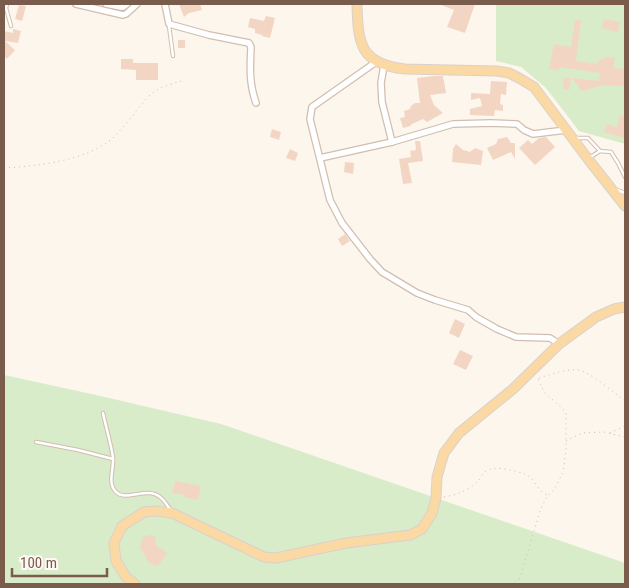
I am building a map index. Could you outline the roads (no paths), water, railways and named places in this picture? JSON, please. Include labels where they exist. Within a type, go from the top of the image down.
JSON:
[{"type":"main road","points":[[357,4],[358,32],[362,44],[369,56],[380,64],[392,68],[415,70],[497,70],[509,73],[534,88],[625,206]]},
{"type":"main road","points":[[135,584],[126,577],[116,561],[114,543],[122,526],[144,512],[172,512],[264,556],[276,558],[346,543],[410,535],[422,529],[432,513],[436,498],[437,477],[444,453],[459,433],[513,389],[559,344],[596,317],[614,309],[625,307]]},
{"type":"street","points":[[76,4],[123,15],[137,4]]},
{"type":"street","points":[[106,4],[121,7],[127,4]]},
{"type":"street","points":[[165,4],[169,24],[249,43],[251,47],[250,77],[256,103]]},
{"type":"street","points":[[392,142],[382,102],[380,64],[312,107],[310,119],[330,200],[342,223],[370,259],[382,272],[417,293],[468,310],[497,329],[516,337],[550,338],[559,344]]},
{"type":"street","points":[[320,158],[392,142],[453,124],[517,124],[533,134],[566,130]]},
{"type":"lane","points":[[7,4],[6,8],[11,26]]},
{"type":"lane","points":[[169,24],[173,56]]},
{"type":"lane","points":[[572,138],[588,138],[600,151]]},
{"type":"lane","points":[[588,159],[600,151],[611,152],[625,177]]},
{"type":"lane","points":[[611,188],[625,193]]},
{"type":"lane","points":[[103,413],[113,459],[111,483],[115,491],[120,495],[149,492],[156,494],[161,497],[172,512]]},
{"type":"lane","points":[[36,442],[113,459]]}]
